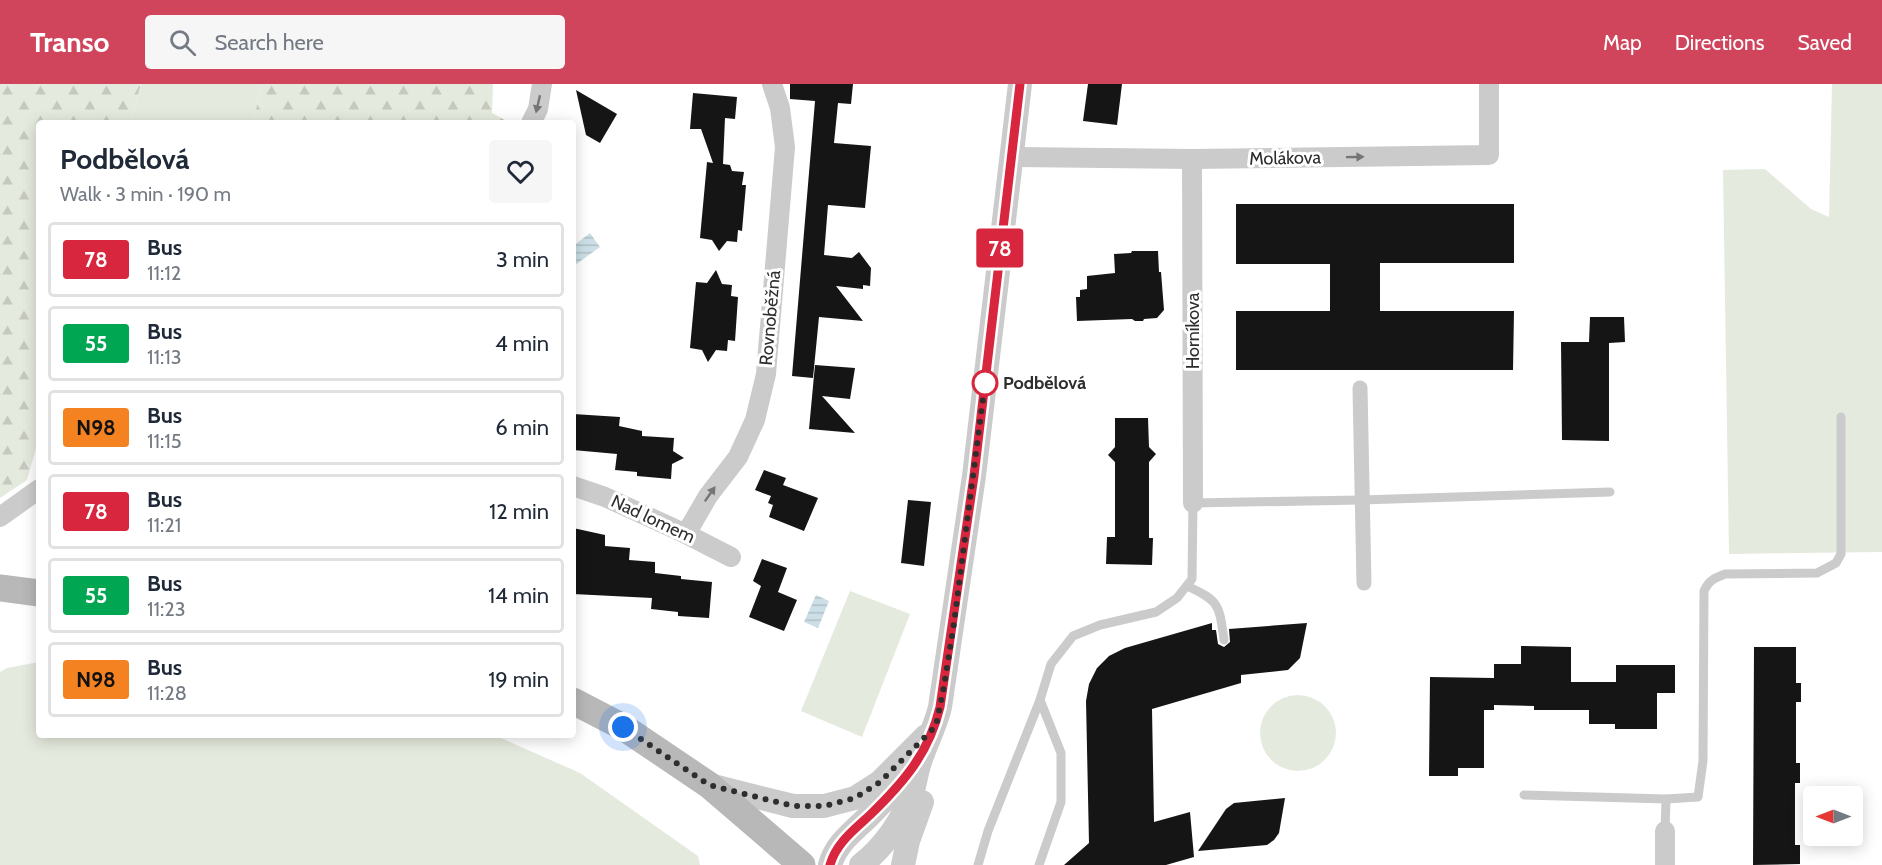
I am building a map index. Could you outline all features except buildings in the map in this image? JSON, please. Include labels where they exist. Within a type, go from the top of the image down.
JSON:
[{"type":"main road","points":[[0,588],[36,593]]},
{"type":"main road","points":[[576,703],[623,727],[709,785],[802,865]]},
{"type":"street","points":[[533,120],[538,110],[542,84]]},
{"type":"street","name":"Rovnoběžná","points":[[686,534],[708,496],[738,457],[755,420],[766,374],[784,147],[780,108],[772,84]]},
{"type":"street","points":[[903,865],[908,841],[923,798],[951,645],[974,476],[1020,84]]},
{"type":"street","name":"Molákova","points":[[1010,157],[1192,159],[1489,155],[1490,84]]},
{"type":"street","name":"Horníkova","points":[[1192,159],[1193,503]]},
{"type":"street","points":[[1360,388],[1364,583]]},
{"type":"street","name":"Nad lomem","points":[[576,487],[605,497],[731,557]]},
{"type":"street","points":[[0,517],[36,491]]},
{"type":"street","points":[[861,865],[877,852],[897,824],[912,793],[921,758],[936,726]]},
{"type":"street","points":[[709,785],[793,806],[824,806],[855,798],[880,782],[936,726]]},
{"type":"street","points":[[830,865],[832,855],[843,840],[894,791],[921,758]]},
{"type":"street","points":[[1665,831],[1665,865]]},
{"type":"lane","points":[[1524,795],[1666,799],[1698,797],[1703,761],[1704,591],[1713,578],[1725,574],[1817,573],[1836,563],[1841,554],[1841,417]]},
{"type":"lane","points":[[978,865],[988,831],[1040,700],[1051,664],[1073,636],[1100,625],[1156,612],[1178,598],[1192,579],[1193,503],[1610,492]]},
{"type":"lane","points":[[1187,586],[1204,593],[1216,602],[1221,616],[1224,640]]},
{"type":"lane","points":[[1039,865],[1061,802],[1061,753],[1040,700]]},
{"type":"lane","points":[[1665,831],[1666,799]]},
{"type":"green space","points":[[0,84],[141,84],[131,120],[36,120],[36,448],[27,480],[0,498]]},
{"type":"green space","points":[[141,84],[263,84],[253,120],[131,120]]},
{"type":"green space","points":[[263,84],[493,84],[492,113],[505,120],[253,120]]},
{"type":"green space","points":[[1832,84],[1882,84],[1882,552],[1729,554],[1723,170],[1765,169],[1811,209],[1829,217]]},
{"type":"green space","points":[[850,591],[910,614],[862,737],[801,711]]},
{"type":"green space","points":[[36,663],[36,738],[501,738],[580,773],[698,856],[700,865],[0,865],[0,672],[7,668]]},
{"type":"green space","points":[[1291,695],[1305,695],[1319,701],[1330,712],[1336,726],[1333,748],[1325,760],[1305,771],[1291,771],[1277,765],[1266,754],[1260,740],[1260,726],[1266,712],[1277,701]]},
{"type":"shaded area","points":[[590,233],[600,247],[576,264],[576,244]]},
{"type":"shaded area","points":[[816,595],[829,601],[818,628],[804,622]]},
{"type":"bus line","name":"78","points":[[830,865],[832,855],[843,840],[894,791],[921,758],[936,726],[951,645],[974,476],[1020,84]]},
{"type":"place","name":"Podbělová","points":[[985,383]]},
{"type":"route","points":[[623,727],[709,785],[793,806],[824,806],[855,798],[880,782],[936,726],[954,623],[985,383]]}]
